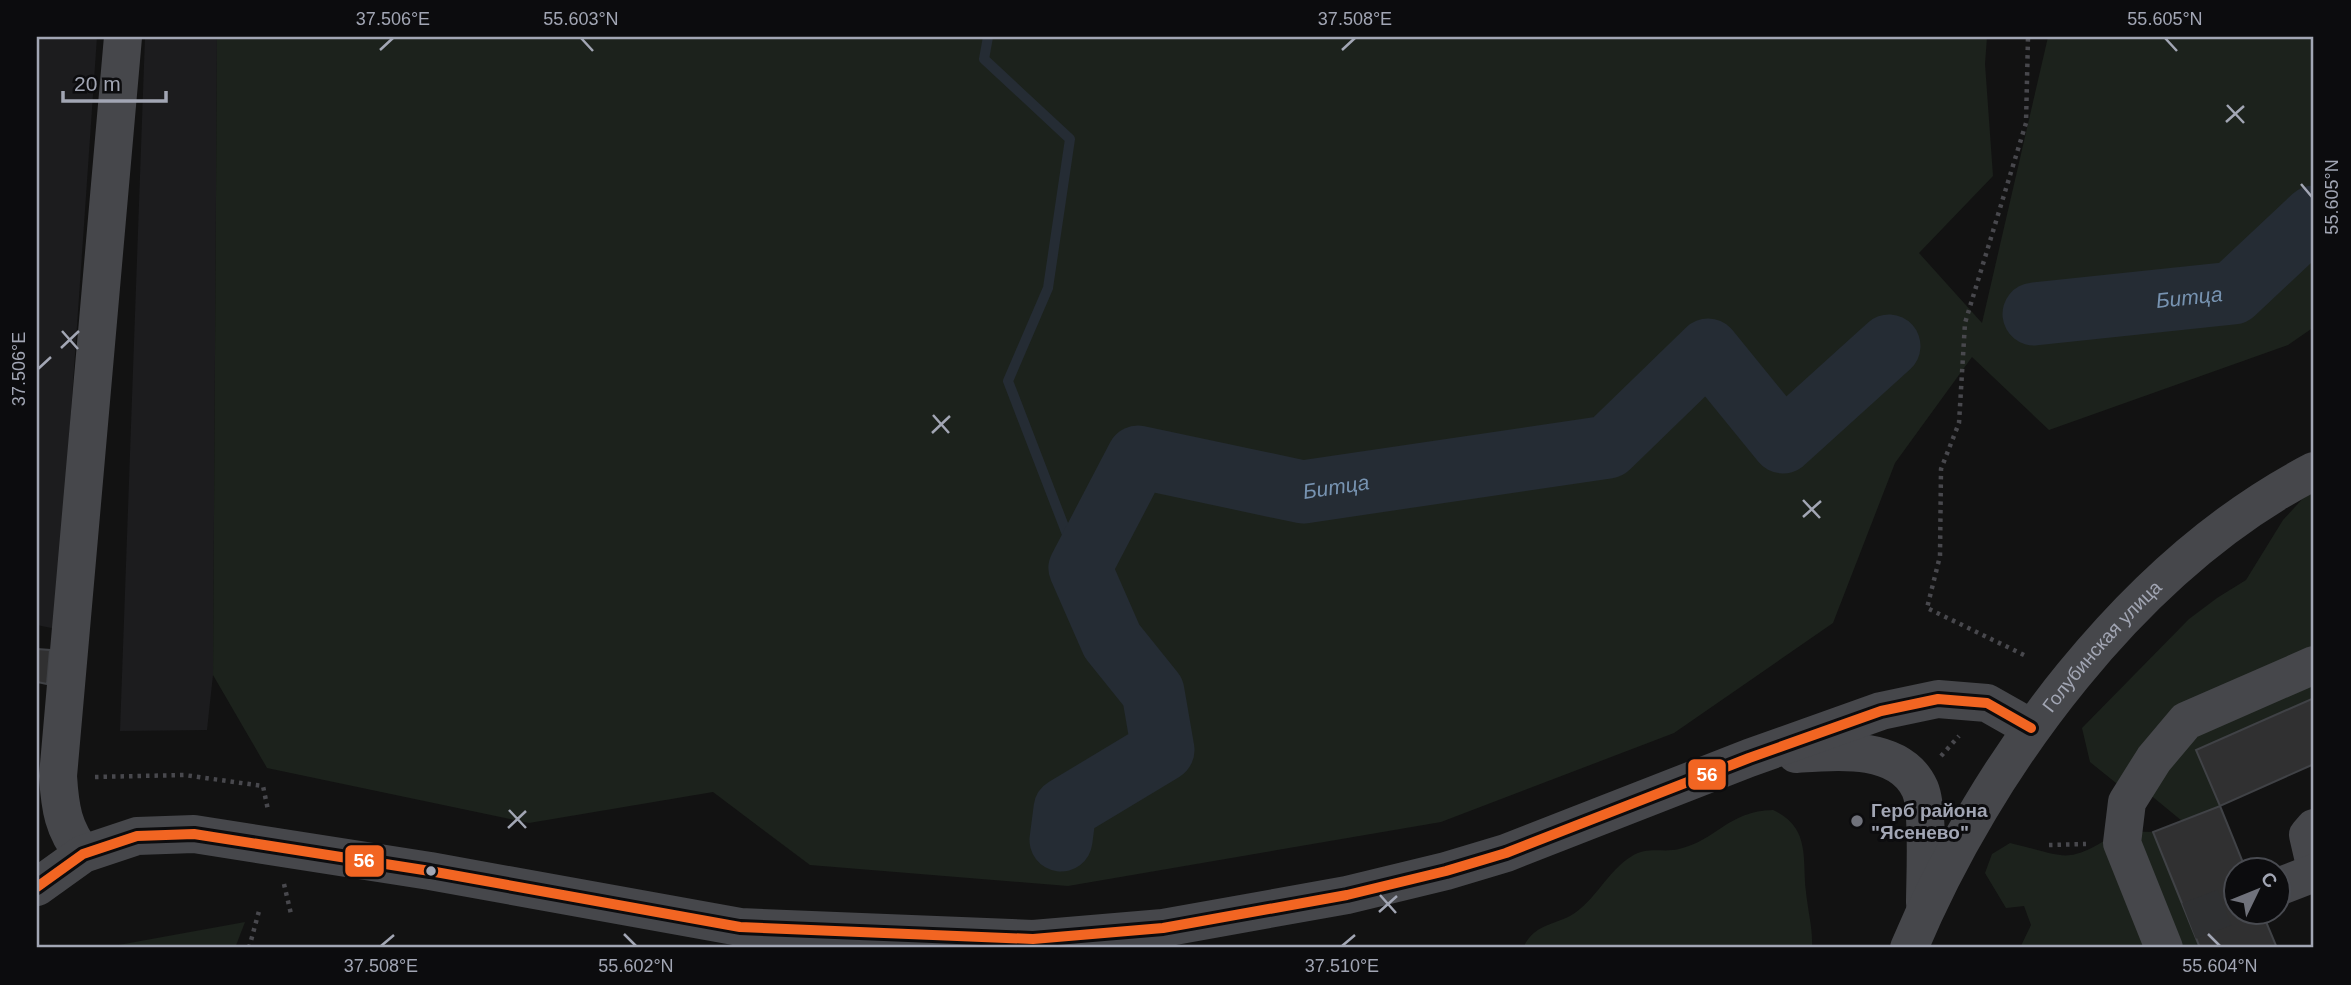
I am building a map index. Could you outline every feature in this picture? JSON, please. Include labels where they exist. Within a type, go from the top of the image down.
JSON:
[{"type":"street","points":[[83,855],[48,801],[58,776],[123,37]]},
{"type":"street","name":"Голубинская улица","points":[[1909,948],[1981,802],[2031,728],[2117,626],[2164,580],[2244,514],[2314,471]]},
{"type":"street","points":[[2170,934],[2122,843],[2127,802],[2154,759],[2186,721],[2314,664]]},
{"type":"street","points":[[37,887],[83,855],[137,836],[194,834],[430,871],[740,927],[1033,939],[1163,928],[1347,895],[1446,871],[1506,853],[1749,758],[1881,711],[1938,699],[1987,703],[2031,728]]},
{"type":"street","points":[[1749,758],[1853,751],[1880,756],[1909,775],[1920,789],[1924,821],[1925,911]]},
{"type":"street","points":[[2314,828],[2308,835],[2314,861]]},
{"type":"street","points":[[2292,881],[2314,873]]},
{"type":"path","points":[[2024,655],[1927,608],[1940,556],[1941,469],[1959,423],[1965,323],[2026,123],[2028,37]]},
{"type":"path","points":[[1937,761],[1961,735]]},
{"type":"path","points":[[248,948],[259,911]]},
{"type":"shaded area","points":[[37,37],[97,37],[56,629],[37,625]]},
{"type":"shaded area","points":[[145,37],[217,37],[213,675],[207,730],[120,731]]},
{"type":"shaded area","points":[[217,37],[1987,37],[1985,64],[1993,176],[1919,253],[1982,323],[2048,37],[2314,37],[2314,327],[2288,345],[2049,430],[1972,357],[1895,463],[1833,623],[1674,733],[1441,822],[1068,886],[810,865],[713,792],[529,823],[267,768],[213,675]]},
{"type":"shaded area","points":[[2314,492],[2314,698],[2196,750],[2220,806],[2182,821],[2148,793],[2116,783],[2090,762],[2082,728],[2189,619],[2246,580],[2283,520],[2307,494]]},
{"type":"shaded area","points":[[1773,810],[1794,826],[1802,845],[1812,948],[1523,948],[1537,930],[1579,910],[1615,870],[1632,856],[1644,851],[1673,850],[1692,845],[1745,815]]},
{"type":"shaded area","points":[[2120,831],[2153,832],[2200,948],[2020,948],[2031,925],[2024,906],[2006,908],[1985,873],[1992,854],[2010,843],[2057,855],[2077,854]]},
{"type":"shaded area","points":[[245,922],[235,948],[102,948]]},
{"type":"building","points":[[37,649],[50,650],[47,684],[37,682]]},
{"type":"building","points":[[2314,698],[2314,764],[2220,806],[2196,750]]},
{"type":"building","points":[[2220,806],[2240,856],[2222,856],[2222,926],[2268,926],[2277,948],[2200,948],[2153,832]]},
{"type":"waterway","points":[[988,37],[984,59],[1070,139],[1048,288],[1008,381],[1080,568]]},
{"type":"waterway","name":"Битца","points":[[2034,314],[2233,293],[2314,217]]},
{"type":"waterway","name":"Битца","points":[[1061,840],[1065,809],[1163,750],[1153,692],[1112,641],[1080,568],[1138,457],[1303,492],[1608,447],[1708,350],[1783,442],[1889,346]]},
{"type":"tunnel","points":[[2189,921],[2222,908]]},
{"type":"transit line","name":"56","points":[[37,887],[83,854],[137,836],[194,834],[430,871],[740,927],[1033,939],[1163,928],[1347,895],[1446,871],[1506,853],[1749,758],[1881,711],[1938,699],[1987,703],[2031,728]]},
{"type":"place","name":"Герб района \"Ясенево\"","points":[[1857,821]]}]
